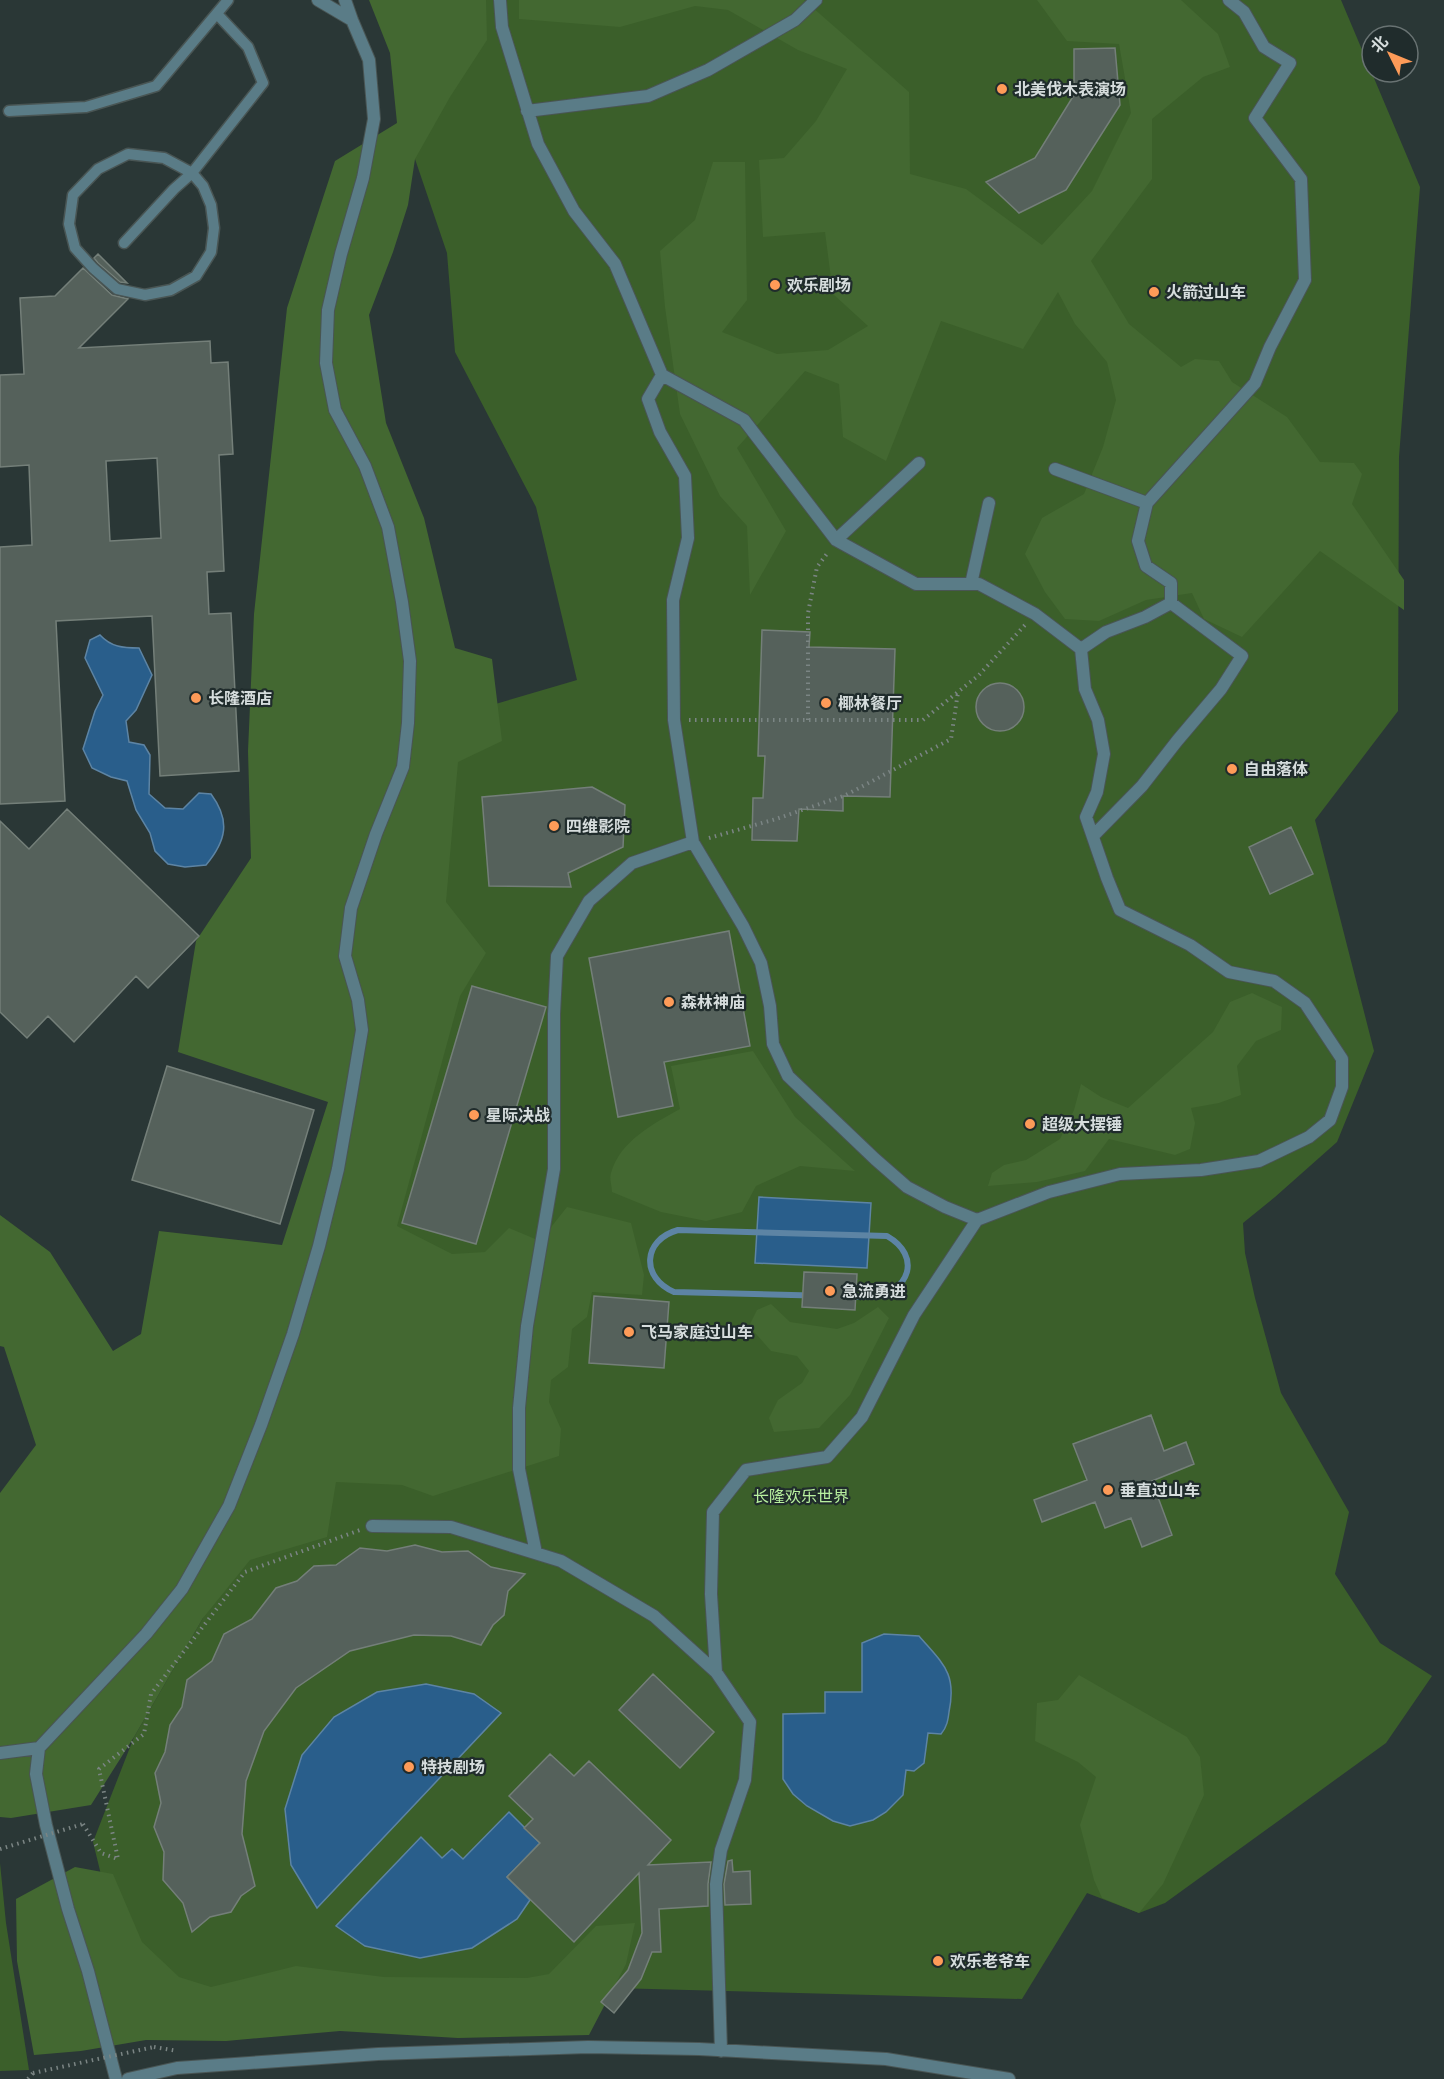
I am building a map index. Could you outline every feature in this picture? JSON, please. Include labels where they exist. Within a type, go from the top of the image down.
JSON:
[{"type":"street","points":[[318,0],[351,20]]},
{"type":"street","points":[[116,2079],[46,1825],[36,1774],[39,1748],[146,1634],[182,1589],[229,1506],[261,1425],[293,1334],[340,1158],[362,1030],[358,1000],[345,956],[351,908],[376,834],[403,767],[408,723],[410,661],[388,527],[365,466],[335,411],[326,363],[328,310],[363,178],[374,119],[369,60],[351,20],[345,0]]},
{"type":"street","points":[[500,0],[502,27],[538,144],[574,211],[615,264],[662,375],[744,420],[836,540],[916,584],[979,584],[1035,614],[1081,649],[1085,689],[1098,720],[1104,754],[1097,792],[1086,817],[1120,910],[1190,945],[1229,972],[1274,981],[1305,1003],[1342,1059],[1342,1087],[1330,1120],[1309,1137],[1259,1161],[1201,1170],[1120,1174],[1049,1192],[977,1220],[914,1315],[862,1417],[827,1457],[746,1470],[713,1512],[711,1594],[716,1672]]},
{"type":"street","points":[[527,111],[648,96],[708,70],[795,20],[816,0]]},
{"type":"street","points":[[1171,603],[1171,583],[1146,566],[1138,541],[1147,503],[1254,383],[1305,280],[1301,179],[1255,118],[1290,63],[1264,47],[1244,12],[1229,0]]},
{"type":"street","points":[[662,375],[648,399],[660,432],[685,476],[688,538],[673,600],[674,720],[693,843],[743,926],[761,963],[770,1006],[773,1044],[788,1076],[875,1160],[908,1187],[945,1207],[977,1220]]},
{"type":"street","points":[[836,540],[919,463]]},
{"type":"street","points":[[1055,469],[1147,503]]},
{"type":"street","points":[[971,584],[989,503]]},
{"type":"street","points":[[1081,649],[1106,632],[1145,617],[1171,603]]},
{"type":"street","points":[[1092,836],[1142,786],[1221,689],[1242,656],[1171,603]]},
{"type":"street","points":[[536,1554],[519,1468],[519,1408],[529,1315],[554,1169],[554,1014],[557,956],[589,901],[632,863],[693,843]]},
{"type":"street","points":[[372,1526],[451,1527],[561,1561],[654,1616],[716,1672],[750,1722],[745,1780],[721,1850],[716,1884],[721,2050]]},
{"type":"street","points":[[0,1753],[39,1748]]},
{"type":"street","points":[[128,2079],[177,2068],[378,2054],[588,2047],[721,2050],[886,2059],[1009,2079]]},
{"type":"lane","points":[[9,111],[86,107],[156,86],[218,15],[228,0]]},
{"type":"lane","points":[[124,243],[192,173],[263,83],[248,47],[218,15]]},
{"type":"lane","points":[[128,154],[164,158],[192,173],[203,186],[211,205],[214,228],[211,252],[196,276],[171,290],[144,295],[117,289],[75,248],[69,224],[73,195],[98,169],[128,154]]},
{"type":"path","points":[[808,720],[808,613],[818,567],[836,540]]},
{"type":"path","points":[[674,720],[922,720],[979,675],[1035,614]]},
{"type":"path","points":[[693,843],[776,819],[846,795],[951,739],[958,692]]},
{"type":"path","points":[[0,1849],[83,1824],[101,1853],[118,1859],[99,1769],[144,1734],[151,1694],[245,1572],[372,1526]]},
{"type":"path","points":[[28,2079],[33,2073],[154,2047]]},
{"type":"green space","points":[[369,0],[486,0],[487,40],[450,97],[415,159],[408,205],[369,315],[386,423],[424,518],[455,648],[492,659],[502,741],[458,762],[446,902],[486,953],[460,996],[397,1226],[452,1254],[485,1252],[509,1228],[540,1241],[567,1207],[631,1223],[644,1275],[642,1295],[592,1292],[587,1317],[572,1329],[568,1367],[551,1380],[549,1402],[561,1429],[559,1456],[433,1496],[402,1485],[336,1482],[327,1537],[250,1560],[203,1618],[134,1737],[91,1805],[11,1818],[0,1817],[0,1493],[36,1445],[4,1347],[0,1346],[0,1215],[50,1252],[113,1351],[141,1334],[159,1231],[282,1245],[328,1102],[178,1052],[196,941],[251,858],[248,751],[254,614],[287,308],[335,161],[397,123],[390,53]]},
{"type":"green space","name":"长隆欢乐世界","points":[[418,0],[1341,0],[1360,45],[1360,84],[1376,84],[1420,187],[1399,457],[1398,711],[1315,820],[1374,1051],[1337,1142],[1243,1223],[1245,1253],[1255,1298],[1281,1393],[1349,1512],[1335,1574],[1380,1643],[1432,1676],[1386,1743],[1165,1903],[1139,1913],[1087,1893],[1022,1999],[613,1988],[206,2001],[116,1936],[93,1842],[134,1737],[203,1618],[448,718],[577,680],[536,507],[455,352],[447,253],[415,159]]},
{"type":"green space","points":[[519,0],[804,0],[909,92],[910,174],[966,189],[1042,245],[1092,191],[1131,113],[1119,44],[1067,41],[1037,0],[1181,0],[1218,34],[1230,67],[1203,77],[1152,119],[1152,179],[1091,261],[1129,324],[1181,367],[1195,359],[1219,361],[1232,382],[1287,417],[1320,462],[1354,463],[1362,474],[1352,504],[1404,580],[1404,610],[1320,551],[1242,637],[1204,619],[1192,593],[1146,600],[1099,621],[1065,619],[1045,592],[1025,554],[1042,518],[1084,494],[1103,447],[1116,400],[1107,362],[1075,324],[1058,292],[1023,349],[941,321],[886,461],[843,437],[839,384],[805,371],[737,448],[786,531],[750,595],[747,526],[720,496],[680,414],[665,307],[660,251],[695,220],[713,162],[745,162],[747,300],[722,332],[777,354],[828,350],[868,326],[833,294],[825,232],[763,237],[759,160],[784,158],[816,121],[847,69],[798,50],[728,10],[695,6],[620,27],[519,19]]},
{"type":"green space","points":[[1252,993],[1282,1007],[1281,1030],[1256,1041],[1237,1066],[1241,1095],[1219,1103],[1191,1108],[1195,1123],[1190,1149],[1175,1155],[1109,1139],[1085,1171],[1037,1182],[988,1186],[992,1173],[1004,1165],[1026,1160],[1060,1139],[1074,1110],[1081,1084],[1101,1097],[1128,1108],[1213,1032],[1230,1002]]},
{"type":"green space","points":[[753,1051],[795,1117],[855,1171],[800,1166],[756,1186],[742,1212],[706,1221],[661,1212],[612,1192],[610,1175],[622,1152],[639,1135],[680,1109],[671,1066]]},
{"type":"green space","points":[[771,1304],[790,1322],[837,1329],[854,1323],[878,1307],[889,1318],[850,1395],[819,1428],[774,1432],[769,1418],[778,1400],[802,1383],[809,1371],[797,1356],[771,1351],[749,1326],[757,1310]]},
{"type":"green space","points":[[1079,1675],[1187,1737],[1200,1757],[1204,1795],[1163,1884],[1139,1913],[1102,1898],[1094,1880],[1080,1825],[1096,1777],[1078,1762],[1035,1741],[1037,1703],[1058,1700]]},
{"type":"green space","points":[[0,1863],[6,1923],[29,2070],[0,2071]]},
{"type":"green space","points":[[75,1867],[113,1874],[142,1942],[179,1977],[211,1987],[296,1966],[384,1977],[527,1978],[549,1974],[596,1926],[635,1923],[626,1964],[589,2035],[458,2038],[340,2031],[226,2041],[146,2040],[81,2051],[34,2055],[17,1961],[16,1899]]},
{"type":"water","points":[[100,635],[108,642],[118,646],[139,648],[152,675],[136,710],[126,721],[129,742],[144,745],[150,755],[149,794],[165,808],[183,809],[199,793],[211,794],[217,804],[223,822],[222,839],[206,865],[185,867],[168,864],[155,851],[150,833],[136,810],[127,781],[111,777],[92,768],[83,749],[95,711],[103,695],[85,658],[90,640]]},
{"type":"water","points":[[759,1197],[871,1203],[867,1268],[755,1263]]},
{"type":"water","points":[[884,1634],[919,1636],[941,1662],[951,1688],[948,1718],[941,1734],[928,1733],[924,1763],[914,1771],[906,1770],[903,1795],[886,1812],[873,1820],[850,1826],[833,1821],[807,1806],[793,1794],[783,1779],[783,1714],[825,1713],[825,1692],[862,1692],[862,1643]]},
{"type":"water","points":[[426,1684],[474,1694],[501,1713],[317,1908],[291,1865],[285,1809],[302,1755],[334,1717],[377,1692]]},
{"type":"water","points":[[509,1812],[540,1843],[507,1877],[530,1900],[517,1919],[472,1948],[420,1958],[365,1946],[336,1926],[421,1837],[442,1858],[452,1849],[463,1859]]},
{"type":"building","points":[[1115,48],[1120,105],[1066,190],[1019,213],[986,182],[1035,158],[1074,95],[1074,49]]},
{"type":"building","points":[[98,254],[127,283],[120,282],[98,263],[94,258]]},
{"type":"building","name":"长隆酒店","points":[[83,268],[112,295],[128,299],[79,348],[210,341],[211,363],[228,362],[233,454],[219,455],[224,571],[207,572],[209,614],[231,613],[239,771],[160,776],[152,616],[56,621],[65,801],[0,804],[0,547],[32,545],[29,465],[0,467],[0,375],[24,374],[20,298],[55,296]],"holes":[[[157,458],[161,538],[110,541],[106,461]]]},
{"type":"building","name":"椰林餐厅","points":[[762,630],[810,632],[809,647],[895,649],[890,797],[843,796],[843,811],[799,809],[797,841],[752,840],[753,798],[763,798],[765,756],[758,756]]},
{"type":"building","points":[[995,683],[1005,683],[1017,690],[1024,702],[1024,712],[1017,724],[1005,731],[995,731],[980,720],[976,712],[976,702],[987,687]]},
{"type":"building","name":"四维影院","points":[[592,787],[625,805],[623,847],[568,873],[571,887],[489,886],[482,797]]},
{"type":"building","points":[[67,809],[199,936],[148,988],[136,976],[74,1042],[48,1016],[27,1038],[0,1012],[0,821],[29,849]]},
{"type":"building","points":[[1291,827],[1313,874],[1270,894],[1249,847]]},
{"type":"building","name":"森林神庙","points":[[729,931],[750,1046],[664,1062],[673,1106],[618,1117],[589,958]]},
{"type":"building","name":"星际决战","points":[[472,986],[546,1007],[476,1244],[402,1223]]},
{"type":"building","points":[[167,1066],[314,1110],[280,1224],[132,1180]]},
{"type":"building","name":"急流勇进","points":[[804,1272],[857,1274],[855,1310],[802,1307]]},
{"type":"building","name":"飞马家庭过山车","points":[[594,1296],[669,1302],[664,1368],[589,1363]]},
{"type":"building","name":"垂直过山车","points":[[1151,1415],[1164,1451],[1186,1442],[1194,1464],[1152,1481],[1172,1535],[1142,1547],[1131,1518],[1105,1528],[1095,1502],[1042,1522],[1034,1500],[1087,1480],[1073,1444]]},
{"type":"building","points":[[415,1545],[442,1552],[468,1551],[491,1567],[525,1574],[508,1591],[504,1615],[493,1625],[481,1645],[451,1636],[414,1635],[350,1651],[296,1688],[264,1731],[246,1781],[242,1834],[255,1886],[241,1896],[231,1912],[210,1917],[192,1932],[183,1903],[163,1880],[164,1852],[154,1827],[161,1803],[155,1773],[165,1752],[170,1725],[182,1707],[187,1680],[212,1661],[224,1634],[252,1619],[276,1588],[297,1581],[314,1566],[336,1565],[360,1548],[387,1551]]},
{"type":"building","points":[[653,1674],[714,1732],[680,1768],[619,1710]]},
{"type":"building","points":[[550,1754],[574,1776],[589,1761],[671,1840],[648,1865],[711,1862],[708,1906],[659,1909],[661,1952],[652,1952],[641,1979],[614,2013],[601,2002],[628,1970],[642,1933],[639,1873],[574,1942],[507,1877],[540,1843],[524,1828],[533,1819],[509,1796]]},
{"type":"building","points":[[732,1860],[733,1872],[750,1871],[751,1904],[725,1905],[724,1884],[728,1861]]},
{"type":"waterway","points":[[678,1230],[887,1236],[905,1253],[908,1263],[907,1272],[895,1289],[871,1297],[674,1292],[663,1286],[656,1278],[651,1269],[650,1260],[652,1250],[658,1242],[666,1235],[678,1230]]},
{"type":"place","name":"北美伐木表演场","points":[[1002,89]]},
{"type":"place","name":"欢乐剧场","points":[[775,285]]},
{"type":"place","name":"火箭过山车","points":[[1154,292]]},
{"type":"place","name":"长隆酒店","points":[[196,698]]},
{"type":"place","name":"椰林餐厅","points":[[826,703]]},
{"type":"place","name":"自由落体","points":[[1232,769]]},
{"type":"place","name":"四维影院","points":[[554,826]]},
{"type":"place","name":"森林神庙","points":[[669,1002]]},
{"type":"place","name":"星际决战","points":[[474,1115]]},
{"type":"place","name":"超级大摆锤","points":[[1030,1124]]},
{"type":"place","name":"急流勇进","points":[[830,1291]]},
{"type":"place","name":"飞马家庭过山车","points":[[629,1332]]},
{"type":"place","name":"垂直过山车","points":[[1108,1490]]},
{"type":"place","name":"特技剧场","points":[[409,1767]]},
{"type":"place","name":"欢乐老爷车","points":[[938,1961]]}]
